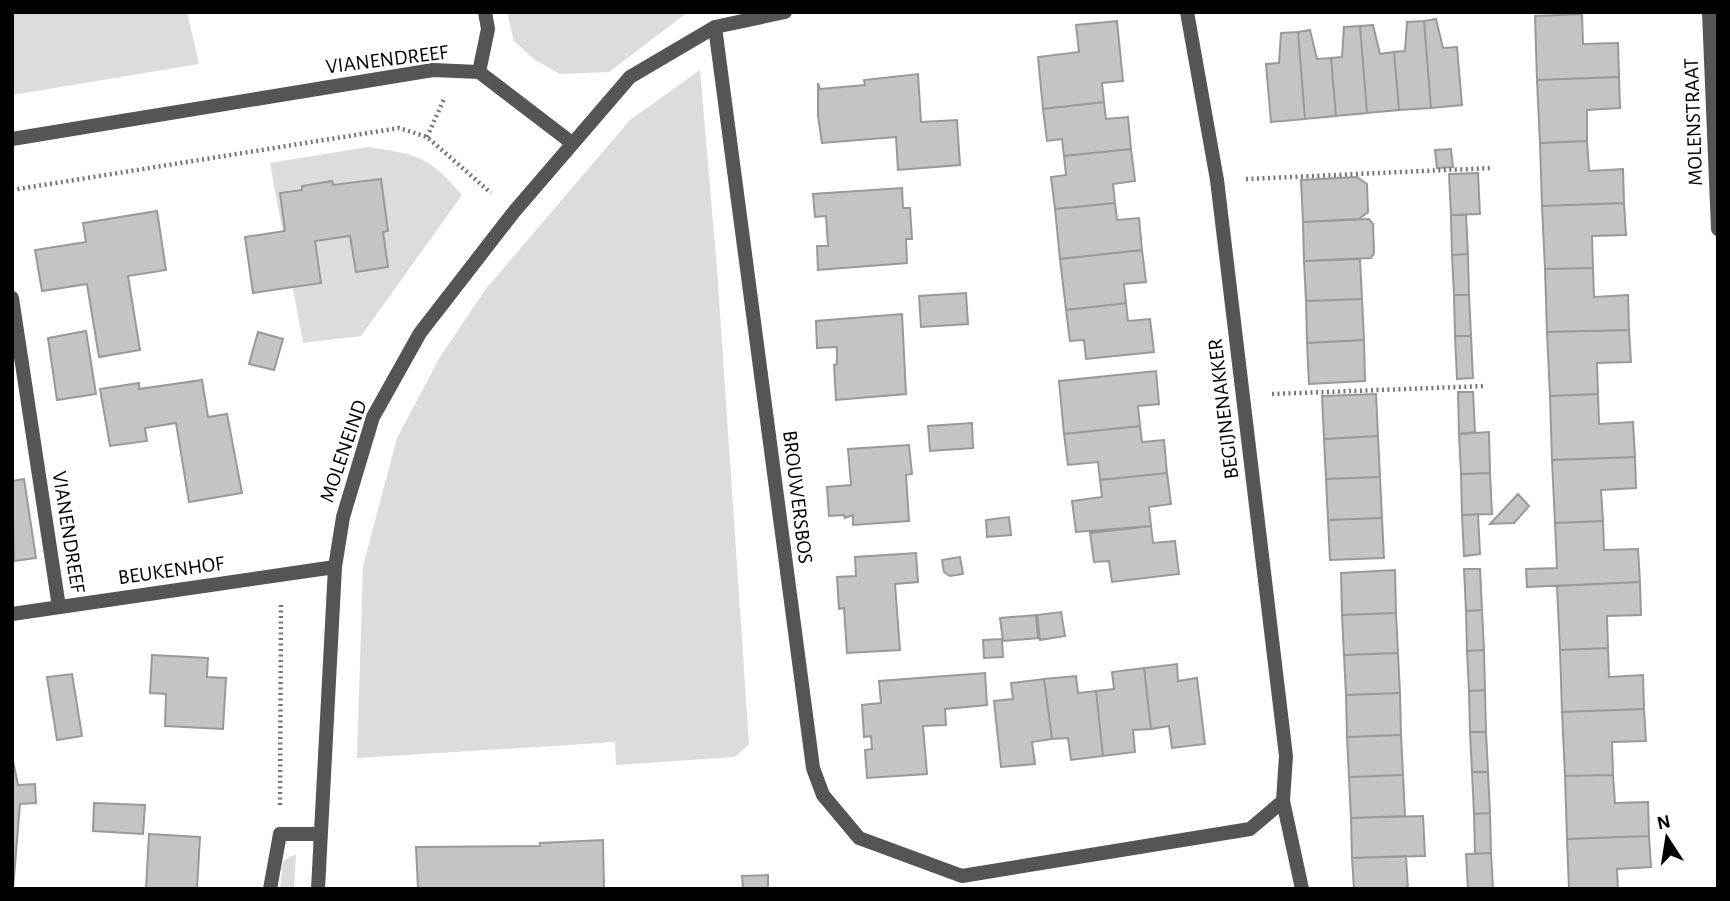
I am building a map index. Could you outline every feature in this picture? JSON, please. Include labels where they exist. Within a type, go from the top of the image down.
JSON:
[{"type":"street","points":[[479,72],[488,29],[485,12]]},
{"type":"street","points":[[572,143],[630,77],[715,27],[785,12]]},
{"type":"street","name":"BEGIJNENAKKER","points":[[1187,12],[1217,180],[1286,755],[1283,802],[1303,889]]},
{"type":"street","name":"MOLENSTRAAT","points":[[1709,12],[1718,229]]},
{"type":"street","name":"BROUWERSBOS","points":[[715,27],[813,768],[823,795],[859,838],[962,883]]},
{"type":"street","name":"VIANENDREEF","points":[[12,139],[433,70],[479,72],[572,143]]},
{"type":"street","name":"MOLENEIND","points":[[318,889],[335,567],[342,517],[373,417],[420,333],[513,213],[572,143]]},
{"type":"street","name":"VIANENDREEF","points":[[12,298],[59,607]]},
{"type":"street","name":"BEUKENHOF","points":[[12,614],[335,567]]},
{"type":"street","points":[[962,883],[1250,829],[1283,802]]},
{"type":"street","points":[[270,889],[280,834],[320,834]]},
{"type":"path","points":[[12,190],[399,128],[427,137],[513,213]]},
{"type":"path","points":[[1217,180],[1491,168]]},
{"type":"path","points":[[1243,395],[1485,386]]},
{"type":"path","points":[[280,834],[281,576]]},
{"type":"shaded area","points":[[12,12],[187,12],[199,64],[12,95]]},
{"type":"shaded area","points":[[507,12],[688,12],[609,72],[560,74],[535,60],[514,41]]},
{"type":"shaded area","points":[[700,70],[717,269],[749,744],[735,757],[616,765],[615,742],[357,758],[363,566],[397,438],[440,357],[485,290],[630,120]]},
{"type":"shaded area","points":[[368,147],[421,159],[440,172],[462,195],[361,336],[303,343],[270,163]]},
{"type":"shaded area","points":[[296,854],[294,889],[280,889],[283,861]]},
{"type":"building","points":[[1582,14],[1583,44],[1618,43],[1619,77],[1537,80],[1535,16]]},
{"type":"building","points":[[1436,19],[1443,48],[1457,47],[1462,105],[1431,108],[1424,21]]},
{"type":"building","points":[[1117,21],[1123,81],[1102,83],[1104,102],[1043,109],[1038,57],[1079,52],[1076,25]]},
{"type":"building","points":[[1424,21],[1431,108],[1399,110],[1394,52],[1405,51],[1407,22]]},
{"type":"building","points":[[1373,25],[1380,54],[1394,52],[1399,110],[1367,113],[1360,26]]},
{"type":"building","points":[[1360,26],[1367,113],[1336,116],[1331,58],[1342,57],[1344,27]]},
{"type":"building","points":[[1310,30],[1317,59],[1331,58],[1336,116],[1305,119],[1298,32]]},
{"type":"building","points":[[1298,32],[1305,119],[1271,122],[1266,64],[1279,63],[1281,33]]},
{"type":"building","points":[[918,74],[921,122],[957,120],[960,165],[898,170],[896,137],[822,143],[818,116],[818,83],[820,89],[865,85],[864,80]]},
{"type":"building","points":[[1619,77],[1620,108],[1587,110],[1587,141],[1540,143],[1537,80]]},
{"type":"building","points":[[1104,102],[1106,119],[1128,117],[1131,149],[1064,156],[1062,139],[1047,141],[1043,109]]},
{"type":"building","points":[[1587,141],[1589,171],[1623,169],[1624,203],[1542,206],[1540,143]]},
{"type":"building","points":[[1131,149],[1135,181],[1113,184],[1115,203],[1055,209],[1051,177],[1066,175],[1064,156]]},
{"type":"building","points":[[1451,149],[1453,167],[1437,168],[1435,150]]},
{"type":"building","points":[[1478,173],[1480,214],[1451,215],[1449,174]]},
{"type":"building","points":[[1357,177],[1367,184],[1368,212],[1359,219],[1303,222],[1301,180]]},
{"type":"building","points":[[381,179],[388,231],[383,232],[388,267],[356,272],[350,236],[315,241],[321,283],[253,293],[245,237],[285,231],[280,193],[332,181],[333,185]]},
{"type":"building","points":[[902,188],[903,208],[910,208],[912,239],[906,239],[907,263],[818,270],[817,246],[828,246],[826,216],[815,217],[813,194]]},
{"type":"building","points":[[1115,203],[1117,220],[1139,218],[1142,250],[1060,259],[1055,209]]},
{"type":"building","points":[[1624,203],[1626,235],[1592,236],[1593,268],[1545,269],[1542,206]]},
{"type":"building","points":[[157,211],[166,270],[128,276],[140,350],[99,357],[87,284],[42,291],[35,250],[86,242],[83,223]]},
{"type":"building","points":[[1451,215],[1466,215],[1468,254],[1452,255]]},
{"type":"building","points":[[1369,219],[1373,224],[1374,253],[1371,258],[1304,261],[1303,222]]},
{"type":"building","points":[[1142,250],[1146,282],[1124,284],[1126,303],[1066,310],[1060,259]]},
{"type":"building","points":[[1468,254],[1469,295],[1454,295],[1452,255]]},
{"type":"building","points":[[1360,259],[1362,299],[1306,301],[1304,261]]},
{"type":"building","points":[[1593,268],[1594,297],[1628,295],[1629,330],[1547,332],[1545,269]]},
{"type":"building","points":[[966,293],[968,324],[921,327],[919,296]]},
{"type":"building","points":[[1454,295],[1469,295],[1471,336],[1455,336]]},
{"type":"building","points":[[1362,299],[1364,340],[1307,343],[1306,301]]},
{"type":"building","points":[[1126,303],[1128,321],[1150,319],[1154,352],[1086,359],[1084,340],[1070,341],[1066,310]]},
{"type":"building","points":[[902,314],[906,394],[836,400],[834,365],[837,364],[837,347],[817,348],[816,321]]},
{"type":"building","points":[[1629,330],[1631,362],[1597,363],[1598,394],[1550,396],[1547,332]]},
{"type":"building","points":[[86,331],[96,394],[57,400],[48,338]]},
{"type":"building","points":[[258,332],[283,339],[274,370],[249,364]]},
{"type":"building","points":[[1455,336],[1471,336],[1473,378],[1457,379]]},
{"type":"building","points":[[1364,340],[1365,381],[1309,384],[1307,343]]},
{"type":"building","points":[[1156,371],[1159,404],[1138,406],[1140,426],[1064,434],[1059,381]]},
{"type":"building","points":[[202,380],[208,417],[227,414],[242,493],[189,502],[176,423],[145,428],[147,441],[110,446],[100,389],[139,383],[139,389]]},
{"type":"building","points":[[1458,392],[1473,392],[1475,432],[1459,434]]},
{"type":"building","points":[[1376,394],[1378,436],[1324,439],[1322,396]]},
{"type":"building","points":[[1598,394],[1599,424],[1633,422],[1635,457],[1552,460],[1550,396]]},
{"type":"building","points":[[972,423],[973,448],[930,451],[928,426]]},
{"type":"building","points":[[1140,426],[1142,442],[1164,440],[1167,473],[1100,480],[1098,462],[1068,465],[1064,434]]},
{"type":"building","points":[[1489,432],[1490,473],[1461,474],[1459,434]]},
{"type":"building","points":[[1378,436],[1380,477],[1326,479],[1324,439]]},
{"type":"building","points":[[909,445],[912,474],[906,475],[909,521],[853,525],[853,515],[845,518],[844,515],[829,516],[827,487],[851,485],[848,449]]},
{"type":"building","points":[[1635,457],[1636,488],[1601,490],[1603,521],[1555,523],[1552,460]]},
{"type":"building","points":[[1167,473],[1171,504],[1149,507],[1151,526],[1076,532],[1072,501],[1102,497],[1100,480]]},
{"type":"building","points":[[1490,473],[1492,514],[1462,515],[1461,474]]},
{"type":"building","points":[[1380,477],[1382,518],[1328,520],[1326,479]]},
{"type":"building","points":[[24,479],[36,558],[14,561],[12,481]]},
{"type":"building","points":[[1518,494],[1529,506],[1514,523],[1490,524]]},
{"type":"building","points":[[1478,514],[1480,554],[1464,556],[1462,515]]},
{"type":"building","points":[[1009,517],[1011,535],[987,537],[986,520]]},
{"type":"building","points":[[1382,518],[1384,558],[1330,560],[1328,520]]},
{"type":"building","points":[[1603,521],[1604,550],[1638,549],[1640,582],[1527,587],[1526,569],[1557,568],[1555,523]]},
{"type":"building","points":[[1151,526],[1153,543],[1175,541],[1179,574],[1112,582],[1109,561],[1094,562],[1090,533]]},
{"type":"building","points":[[916,553],[918,582],[895,584],[900,650],[847,653],[844,608],[839,609],[837,577],[856,576],[855,557]]},
{"type":"building","points":[[960,557],[963,574],[950,576],[944,572],[942,560]]},
{"type":"building","points":[[1464,569],[1480,569],[1482,610],[1466,611]]},
{"type":"building","points":[[1395,570],[1396,613],[1342,615],[1341,573]]},
{"type":"building","points":[[1640,582],[1641,615],[1607,616],[1608,648],[1560,650],[1557,586]]},
{"type":"building","points":[[1482,610],[1484,650],[1467,651],[1466,611]]},
{"type":"building","points":[[1061,612],[1065,636],[1040,640],[1037,615]]},
{"type":"building","points":[[1396,613],[1398,653],[1344,655],[1342,615]]},
{"type":"building","points":[[1036,615],[1038,638],[1003,641],[1000,618]]},
{"type":"building","points":[[1002,639],[1003,657],[984,658],[983,640]]},
{"type":"building","points":[[1608,648],[1609,677],[1643,675],[1644,709],[1562,712],[1560,650]]},
{"type":"building","points":[[1484,650],[1485,690],[1469,691],[1467,651]]},
{"type":"building","points":[[1398,653],[1400,693],[1346,695],[1344,655]]},
{"type":"building","points":[[152,655],[208,658],[207,677],[226,678],[223,729],[165,726],[166,694],[150,693]]},
{"type":"building","points":[[1177,664],[1178,681],[1197,678],[1205,744],[1172,748],[1169,726],[1151,729],[1144,668]]},
{"type":"building","points":[[1144,668],[1151,729],[1133,730],[1135,752],[1103,756],[1096,691],[1114,689],[1112,672]]},
{"type":"building","points":[[985,673],[987,705],[945,709],[946,725],[923,726],[927,774],[867,778],[865,750],[872,749],[871,736],[864,737],[862,705],[881,703],[879,681]]},
{"type":"building","points":[[72,674],[82,736],[57,740],[47,677]]},
{"type":"building","points":[[1076,676],[1078,693],[1096,691],[1103,756],[1071,760],[1068,738],[1052,739],[1044,679]]},
{"type":"building","points":[[1044,679],[1052,739],[1032,742],[1035,764],[1001,767],[994,701],[1013,699],[1011,683]]},
{"type":"building","points":[[1485,690],[1486,732],[1470,732],[1469,691]]},
{"type":"building","points":[[1400,693],[1401,735],[1347,737],[1346,695]]},
{"type":"building","points":[[1644,709],[1646,741],[1612,742],[1613,775],[1565,776],[1562,712]]},
{"type":"building","points":[[1470,732],[1486,732],[1488,772],[1472,772]]},
{"type":"building","points":[[1401,735],[1403,775],[1349,777],[1347,737]]},
{"type":"building","points":[[12,756],[18,785],[35,784],[36,803],[20,804],[13,889]]},
{"type":"building","points":[[1472,772],[1488,772],[1490,813],[1474,814]]},
{"type":"building","points":[[1403,775],[1405,816],[1351,818],[1349,777]]},
{"type":"building","points":[[1613,775],[1615,803],[1648,802],[1649,836],[1567,839],[1565,776]]},
{"type":"building","points":[[94,803],[145,805],[143,834],[93,831]]},
{"type":"building","points":[[1490,813],[1491,853],[1475,854],[1474,814]]},
{"type":"building","points":[[1423,816],[1425,856],[1352,858],[1351,818]]},
{"type":"building","points":[[149,834],[200,837],[197,889],[146,889]]},
{"type":"building","points":[[1649,836],[1651,867],[1617,869],[1618,889],[1569,889],[1567,839]]},
{"type":"building","points":[[603,840],[604,889],[418,889],[416,847],[540,846],[540,843]]},
{"type":"building","points":[[1491,853],[1493,889],[1468,889],[1466,854]]},
{"type":"building","points":[[1406,856],[1408,889],[1354,889],[1352,858]]},
{"type":"building","points":[[768,875],[768,889],[743,889],[742,876]]}]
